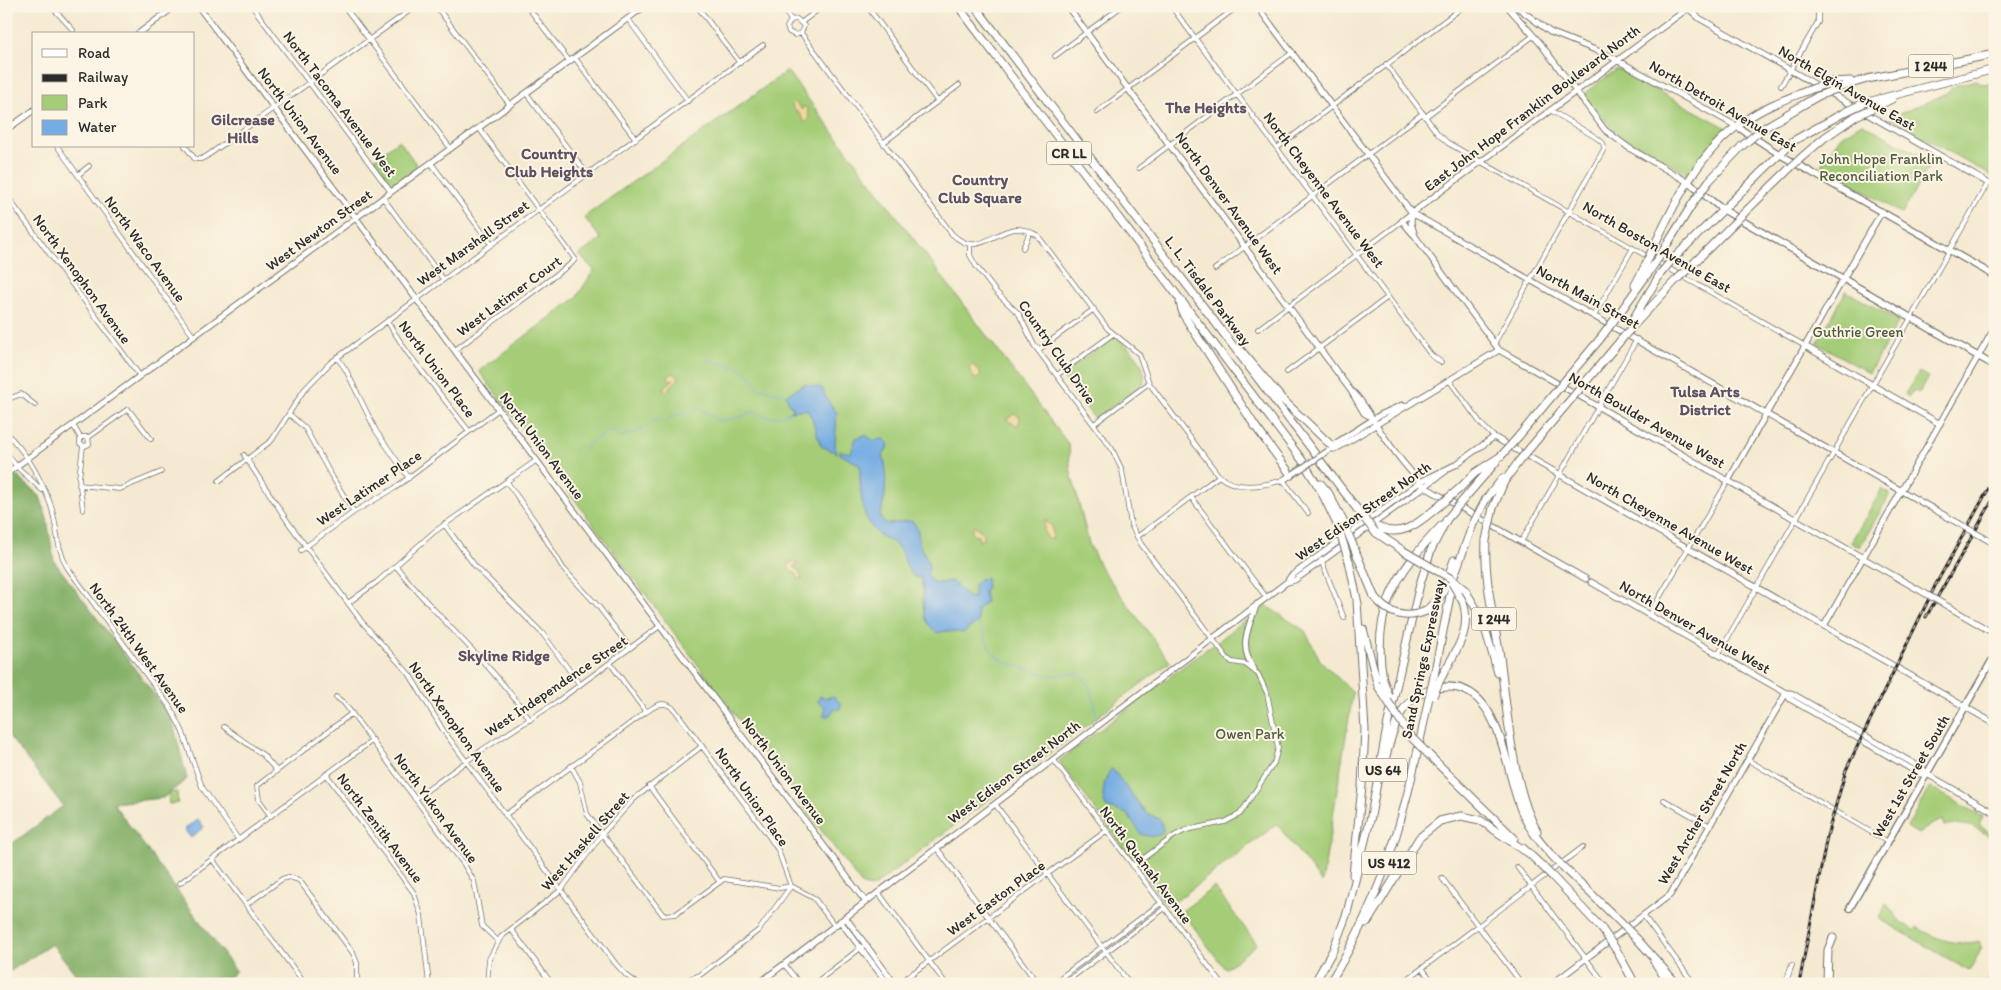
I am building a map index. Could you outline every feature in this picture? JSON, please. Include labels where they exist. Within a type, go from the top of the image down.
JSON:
[{"type":"highway","name":"L. L. Tisdale Parkway","points":[[958,6],[1329,494],[1340,522]]},
{"type":"highway","name":"L. L. Tisdale Parkway","points":[[975,6],[1357,509],[1382,537],[1438,572]]},
{"type":"highway","name":"I 244","points":[[1381,683],[1380,634],[1388,596],[1406,565],[1518,437],[1600,339],[1625,306],[1646,270],[1663,251],[1693,203],[1709,182],[1742,146],[1762,129],[1818,96],[1844,86],[1867,79],[1995,54]]},
{"type":"highway","name":"I 244","points":[[1677,984],[1644,946],[1548,850],[1534,825],[1522,795],[1487,579],[1486,540],[1493,508],[1504,482],[1524,454],[1632,325],[1802,157],[1824,138],[1856,116],[1896,97],[1995,69]]},
{"type":"highway","points":[[1646,270],[1654,246],[1688,182],[1712,151],[1736,126],[1772,105],[1831,82],[1867,79]]},
{"type":"highway","points":[[1632,325],[1661,273],[1671,261],[1722,209],[1801,135],[1864,103],[1944,82]]},
{"type":"highway","points":[[1180,299],[1183,314],[1255,426],[1292,475]]},
{"type":"highway","points":[[1207,312],[1282,399],[1331,450]]},
{"type":"highway","points":[[1357,509],[1372,523],[1391,531],[1409,529],[1475,473],[1501,456]]},
{"type":"highway","name":"Sand Springs Expressway","points":[[1329,984],[1345,957],[1374,899],[1392,855],[1405,811],[1426,711],[1436,681],[1454,576],[1473,524],[1486,499],[1519,461]]},
{"type":"highway","name":"Sand Springs Expressway","points":[[1314,984],[1333,950],[1349,904],[1370,816],[1388,722],[1422,577],[1432,550],[1447,519]]},
{"type":"highway","points":[[1340,522],[1357,555],[1374,596],[1387,610],[1398,614],[1411,615],[1426,611],[1442,594],[1460,545],[1473,524]]},
{"type":"highway","points":[[1340,522],[1368,655],[1403,726],[1437,763],[1540,864],[1602,929],[1617,950],[1636,984]]},
{"type":"highway","points":[[1436,681],[1464,637],[1467,619],[1463,602],[1456,588],[1438,572]]},
{"type":"highway","name":"CR LL","points":[[1438,572],[1465,590],[1482,618],[1505,698]]},
{"type":"highway","points":[[1349,904],[1362,786],[1365,730],[1357,601]]},
{"type":"highway","name":"US 64","points":[[1370,816],[1395,724],[1410,702],[1422,693],[1434,688],[1455,688],[1475,697],[1492,715],[1522,813],[1530,828],[1548,850]]},
{"type":"highway","points":[[1345,957],[1427,830],[1450,818],[1461,816],[1475,818],[1484,821],[1526,851]]},
{"type":"highway","points":[[1827,984],[1828,950],[1833,938]]},
{"type":"highway","points":[[1644,946],[1669,984]]},
{"type":"main road","name":"North Detroit Avenue East","points":[[1736,126],[1779,154],[1995,276]]},
{"type":"main road","points":[[1688,182],[1722,209],[1995,366]]},
{"type":"main road","name":"West 1st Street South","points":[[1850,908],[1995,655]]},
{"type":"street","points":[[51,6],[73,30]]},
{"type":"street","points":[[141,32],[175,6]]},
{"type":"street","name":"North Union Avenue","points":[[198,6],[865,901]]},
{"type":"street","name":"North Tacoma Avenue West","points":[[252,6],[391,192]]},
{"type":"street","points":[[344,6],[451,149]]},
{"type":"street","points":[[187,148],[198,159],[207,156],[416,6]]},
{"type":"street","points":[[436,6],[510,105]]},
{"type":"street","points":[[528,6],[570,62]]},
{"type":"street","name":"West Newton Street","points":[[6,474],[646,6]]},
{"type":"street","points":[[697,6],[740,63]]},
{"type":"street","points":[[781,6],[791,20]]},
{"type":"street","points":[[802,22],[823,6]]},
{"type":"street","points":[[866,6],[938,102]]},
{"type":"street","name":"North Denver Avenue West","points":[[1066,6],[1352,391],[1362,400],[1373,420],[1425,487],[1718,655],[1786,693],[1791,693],[1902,760],[1923,768],[1927,774],[1995,813]]},
{"type":"street","points":[[1055,56],[1122,6]]},
{"type":"street","name":"North Cheyenne Avenue West","points":[[1171,6],[1430,355],[1440,362]]},
{"type":"street","points":[[1097,112],[1238,6]]},
{"type":"street","points":[[1277,148],[1464,6]]},
{"type":"street","points":[[1507,6],[1612,136],[1688,182]]},
{"type":"street","name":"North Detroit Avenue East","points":[[1516,6],[1550,32],[1601,51],[1736,126]]},
{"type":"street","name":"North Main Street","points":[[1258,7],[1412,213],[1637,339],[1995,544]]},
{"type":"street","name":"East John Hope Franklin Boulevard North","points":[[1402,221],[1689,7]]},
{"type":"street","name":"North Elgin Avenue East","points":[[1689,7],[1700,18],[1995,187]]},
{"type":"street","points":[[1781,86],[1818,22],[1818,11]]},
{"type":"street","points":[[797,19],[802,22],[804,26],[801,33],[795,35],[789,32],[788,24],[791,20],[797,19]]},
{"type":"street","points":[[628,20],[688,101]]},
{"type":"street","points":[[801,33],[957,239],[970,244],[985,242],[1008,229],[1025,229],[1042,242],[1113,334],[1126,341],[1139,354],[1149,383],[1219,476],[1226,481],[1243,486],[1282,480],[1339,447],[1373,420],[1412,402],[1499,350]]},
{"type":"street","points":[[1215,269],[1312,195],[1533,36]]},
{"type":"street","name":"West Marshall Street","points":[[219,481],[272,440],[307,385],[337,357],[763,45]]},
{"type":"street","points":[[1139,168],[1293,52]]},
{"type":"street","points":[[575,58],[636,139]]},
{"type":"street","name":"North Boston Avenue East","points":[[1386,64],[1445,141],[1940,424]]},
{"type":"street","points":[[883,142],[959,85]]},
{"type":"street","points":[[526,93],[587,174]]},
{"type":"street","points":[[1494,344],[1602,154],[1603,143],[1549,110]]},
{"type":"street","points":[[6,130],[32,111]]},
{"type":"street","points":[[478,128],[539,209]]},
{"type":"street","name":"North Waco Avenue","points":[[58,148],[194,336]]},
{"type":"street","points":[[431,163],[491,244]]},
{"type":"street","points":[[78,175],[89,166]]},
{"type":"street","points":[[1718,655],[1832,452],[1988,183]]},
{"type":"street","name":"North Xenophon Avenue","points":[[6,195],[140,376]]},
{"type":"street","points":[[383,198],[443,279]]},
{"type":"street","name":"West Latimer Court","points":[[454,350],[575,259],[539,209]]},
{"type":"street","points":[[1649,615],[1767,414],[1882,211]]},
{"type":"street","name":"North Boulder Avenue West","points":[[1412,213],[1410,223],[1415,236],[1499,350],[1995,634]]},
{"type":"street","points":[[1258,329],[1402,221],[1415,236]]},
{"type":"street","points":[[1023,248],[1030,232]]},
{"type":"street","name":"Country Club Drive","points":[[970,244],[973,263],[991,287],[1018,314],[1038,350],[1112,449],[1119,463],[1129,517],[1137,537],[1226,658],[1254,669]]},
{"type":"street","points":[[1594,316],[1633,248]]},
{"type":"street","points":[[1287,372],[1388,298]]},
{"type":"street","points":[[1038,350],[1094,309]]},
{"type":"street","name":"North Union Place","points":[[387,321],[407,352],[469,431]]},
{"type":"street","points":[[1824,626],[1995,327]]},
{"type":"street","points":[[1057,375],[1113,334]]},
{"type":"street","points":[[1521,542],[1637,339]]},
{"type":"street","points":[[337,357],[346,370],[376,432],[409,478]]},
{"type":"street","name":"North Cheyenne Avenue West","points":[[1449,380],[1479,421],[1494,437],[1995,724]]},
{"type":"street","points":[[1094,424],[1149,383]]},
{"type":"street","points":[[6,400],[21,394],[35,405]]},
{"type":"street","points":[[89,438],[128,409],[151,440]]},
{"type":"street","name":"West Latimer Place","points":[[300,550],[354,512],[409,478],[499,409]]},
{"type":"street","points":[[289,414],[305,428],[326,468],[354,512]]},
{"type":"street","points":[[73,425],[80,437],[79,442],[83,446],[79,485],[82,510]]},
{"type":"street","name":"North 24th West Avenue","points":[[6,433],[28,458],[50,502],[58,546],[67,567],[170,707],[182,730],[202,787],[238,839]]},
{"type":"street","points":[[80,437],[84,435],[89,438]]},
{"type":"street","name":"West Edison Street North","points":[[1286,582],[1295,580],[1494,437]]},
{"type":"street","points":[[83,446],[89,444],[89,438]]},
{"type":"street","name":"North 24th West Avenue","points":[[6,452],[16,466],[44,492]]},
{"type":"street","name":"North Xenophon Avenue","points":[[244,455],[306,546],[370,633],[410,675],[438,722],[466,762],[615,963],[638,984]]},
{"type":"street","points":[[348,603],[396,566],[444,524],[536,460]]},
{"type":"street","name":"West Edison Street North","points":[[758,984],[1286,582],[1291,576],[1420,482],[1457,464]]},
{"type":"street","points":[[79,485],[120,489],[161,472]]},
{"type":"street","points":[[1137,537],[1219,476]]},
{"type":"street","points":[[1282,480],[1308,513]]},
{"type":"street","points":[[507,482],[536,523],[563,568],[598,606],[630,648]]},
{"type":"street","points":[[1191,497],[1266,597]]},
{"type":"street","points":[[444,524],[475,566],[543,634],[580,685]]},
{"type":"street","points":[[1319,556],[1344,618]]},
{"type":"street","points":[[396,566],[430,607],[499,678],[530,720]]},
{"type":"street","points":[[1133,866],[1174,836],[1186,830],[1234,819],[1249,804],[1274,763],[1278,748],[1267,693],[1262,681],[1247,660],[1244,639],[1257,604]]},
{"type":"street","name":"West Independence Street","points":[[415,799],[580,685],[660,626]]},
{"type":"street","points":[[505,815],[646,712],[610,663]]},
{"type":"street","name":"West Archer Street North","points":[[1552,984],[1643,916],[1673,891],[1786,693]]},
{"type":"street","name":"North Yukon Avenue","points":[[336,697],[344,702],[468,869],[474,881],[482,926],[498,941]]},
{"type":"street","name":"North Union Place","points":[[646,712],[661,703],[667,704],[675,710],[774,843],[791,886]]},
{"type":"street","points":[[271,816],[259,800],[256,789],[261,781],[352,713]]},
{"type":"street","points":[[224,727],[263,755],[276,770]]},
{"type":"street","points":[[180,883],[372,740]]},
{"type":"street","name":"West Haskell Street","points":[[487,984],[487,963],[498,941],[561,890],[602,834],[649,786],[702,746]]},
{"type":"street","name":"North Quanah Avenue","points":[[1053,759],[1219,983]]},
{"type":"street","points":[[1748,760],[1888,842]]},
{"type":"street","points":[[571,766],[580,782],[586,810],[663,915],[676,914],[719,881],[728,878],[780,888],[791,886],[814,898],[834,925]]},
{"type":"street","name":"North Zenith Avenue","points":[[326,774],[414,893],[421,915],[429,984]]},
{"type":"street","points":[[649,786],[719,881]]},
{"type":"street","points":[[1664,800],[1710,826]]},
{"type":"street","points":[[994,803],[1130,984]]},
{"type":"street","name":"West Easton Place","points":[[897,984],[1106,831]]},
{"type":"street","points":[[936,847],[1038,984]]},
{"type":"street","points":[[1401,984],[1583,847]]},
{"type":"street","points":[[212,860],[305,984]]},
{"type":"street","points":[[1518,867],[1606,984]]},
{"type":"street","points":[[246,905],[282,879],[289,877],[298,880],[353,954],[357,963],[357,984]]},
{"type":"street","points":[[1442,878],[1522,984]]},
{"type":"street","points":[[676,984],[700,975],[759,930],[791,886]]},
{"type":"street","points":[[878,892],[946,984]]},
{"type":"street","points":[[1052,984],[1161,903]]},
{"type":"street","points":[[1063,984],[1165,908]]},
{"type":"street","points":[[1643,916],[1694,984]]},
{"type":"street","points":[[845,917],[897,984]]},
{"type":"street","points":[[840,921],[888,984]]},
{"type":"street","points":[[511,929],[552,984]]},
{"type":"street","points":[[814,984],[866,944]]},
{"type":"street","points":[[784,964],[800,984]]},
{"type":"street","points":[[1785,984],[1792,965]]},
{"type":"street","points":[[1422,968],[1434,984]]},
{"type":"street","points":[[1988,984],[1995,971]]},
{"type":"green space","points":[[1617,69],[1725,127],[1725,132],[1692,172],[1688,174],[1622,137],[1599,115],[1585,97],[1586,92]]},
{"type":"green space","points":[[787,71],[1069,445],[1070,468],[1089,544],[1101,568],[1170,662],[873,887],[862,885],[479,371],[576,298],[594,270],[579,255],[601,239],[584,217]]},
{"type":"green space","points":[[1976,80],[1981,84],[1995,83],[1995,178],[1890,118],[1945,94],[1954,86]]},
{"type":"green space","name":"John Hope Franklin Reconciliation Park","points":[[1862,123],[1931,162],[1902,214],[1821,165],[1841,136]]},
{"type":"green space","points":[[399,140],[418,167],[392,185],[374,159]]},
{"type":"green space","name":"Guthrie Green","points":[[1846,291],[1899,321],[1869,373],[1817,343]]},
{"type":"green space","points":[[1111,338],[1116,338],[1137,357],[1143,370],[1143,384],[1097,418],[1093,417],[1064,379],[1063,374]]},
{"type":"green space","points":[[1919,372],[1928,377],[1919,393],[1914,390],[1909,397],[1905,394]]},
{"type":"green space","points":[[16,475],[40,496],[47,519],[54,561],[172,718],[187,779],[163,798],[113,803],[236,971],[221,984],[83,984],[52,944],[6,974],[6,848],[63,806],[6,732],[6,483]]},
{"type":"green space","points":[[1882,489],[1890,494],[1860,547],[1851,542]]},
{"type":"green space","name":"Owen Park","points":[[1265,605],[1305,631],[1320,660],[1353,693],[1322,883],[1277,824],[1168,907],[1059,761],[1206,649],[1218,642],[1235,627],[1248,620],[1255,619]]},
{"type":"green space","points":[[1930,787],[1983,817],[1979,825],[1995,837],[1995,843],[1984,833],[1972,827],[1959,824],[1944,826],[1942,820],[1918,834],[1907,827]]},
{"type":"green space","points":[[177,792],[178,803],[169,804],[168,793]]},
{"type":"green space","points":[[1214,887],[1257,944],[1225,969],[1182,911]]},
{"type":"green space","points":[[1886,903],[1898,919],[1914,931],[1917,927],[1946,941],[1971,943],[1979,941],[1982,948],[1969,971],[1880,919]]},
{"type":"sand","points":[[795,102],[802,110],[803,106],[807,108],[809,119],[805,123],[800,114],[793,109],[792,105]]},
{"type":"sand","points":[[973,364],[981,375],[977,379],[974,378],[969,369]]},
{"type":"sand","points":[[674,373],[679,378],[665,392],[664,388],[674,379],[669,380],[668,376]]},
{"type":"sand","points":[[1014,414],[1020,417],[1019,423],[1016,425],[1006,420]]},
{"type":"sand","points":[[1045,520],[1052,526],[1053,539],[1048,539],[1044,532]]},
{"type":"sand","points":[[974,525],[983,533],[983,539],[979,541],[978,535],[973,535],[972,528]]},
{"type":"sand","points":[[791,561],[798,564],[798,566],[794,565],[794,567],[799,571],[802,579],[798,579],[797,574],[788,568]]},
{"type":"water","points":[[805,384],[822,388],[826,398],[837,413],[835,446],[837,453],[821,446],[811,416],[806,409],[791,411],[794,407],[789,404],[786,395]]},
{"type":"water","points":[[866,435],[872,440],[885,439],[889,445],[883,455],[886,469],[885,495],[880,517],[883,521],[891,524],[904,521],[913,522],[917,528],[920,545],[929,566],[927,574],[933,584],[951,581],[968,597],[974,598],[974,585],[980,579],[986,578],[987,587],[984,592],[986,602],[977,610],[978,622],[963,633],[946,631],[938,633],[931,628],[925,615],[921,578],[914,577],[898,547],[878,534],[867,519],[862,501],[860,465],[840,454],[840,451],[851,453],[856,438]]},
{"type":"water","points":[[820,696],[826,698],[834,696],[841,704],[840,709],[833,710],[830,715],[824,717],[825,707],[818,702]]},
{"type":"water","points":[[1111,769],[1146,813],[1161,820],[1163,831],[1161,833],[1153,836],[1141,834],[1127,814],[1106,807],[1103,798],[1104,788],[1106,778]]},
{"type":"water","points":[[198,819],[204,827],[191,838],[184,829]]},
{"type":"waterway","points":[[796,6],[796,13]]},
{"type":"waterway","points":[[706,360],[737,367],[751,377],[759,388],[786,395]]},
{"type":"waterway","points":[[580,456],[589,443],[611,430],[620,436],[635,433],[658,419],[662,423],[672,417],[701,408],[718,421],[741,417],[753,411],[762,416],[772,417],[782,416],[791,411]]},
{"type":"waterway","points":[[560,477],[564,473]]},
{"type":"waterway","points":[[977,623],[989,647],[1002,660],[1046,674],[1077,674],[1082,676],[1092,693],[1096,718]]},
{"type":"railway","points":[[1799,984],[1827,836],[1846,770],[1936,584],[1995,477]]},
{"type":"railway","points":[[1926,617],[1995,496]]},
{"type":"district","name":"The Heights","points":[[1206,107]]},
{"type":"district","name":"Gilcrease Hills","points":[[243,128]]},
{"type":"district","name":"Country Club Heights","points":[[549,162]]},
{"type":"district","name":"Country Club Square","points":[[980,188]]},
{"type":"district","name":"Tulsa Arts District","points":[[1705,400]]},
{"type":"district","name":"Skyline Ridge","points":[[504,655]]}]
